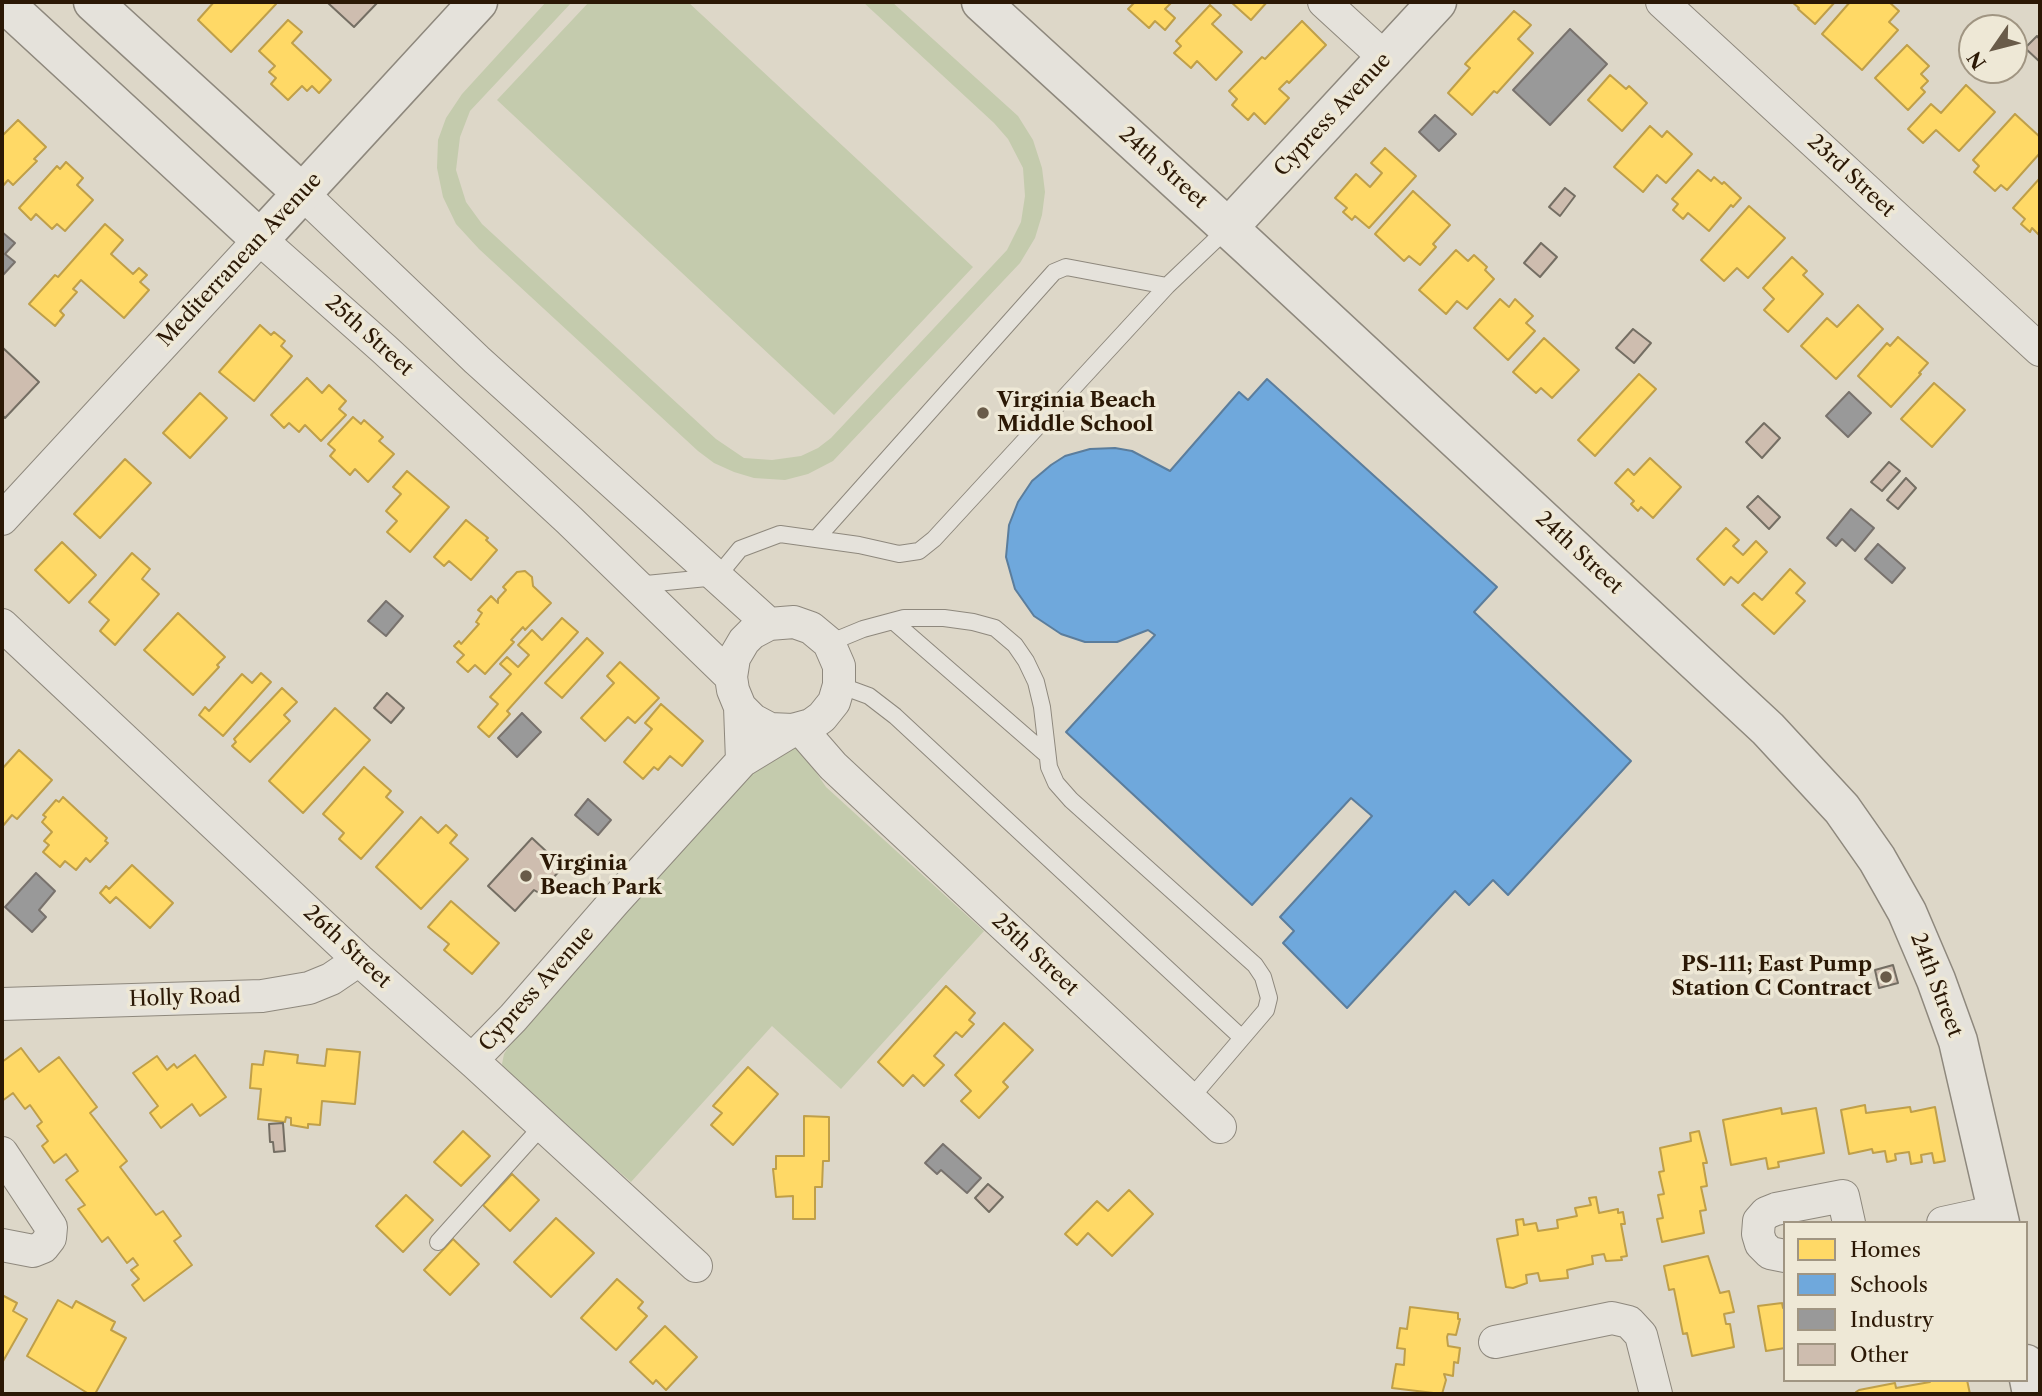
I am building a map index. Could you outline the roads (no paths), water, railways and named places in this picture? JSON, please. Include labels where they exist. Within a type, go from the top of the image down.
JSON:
[{"type":"street","name":"25th Street","points":[[3,2],[569,520],[731,677],[740,707]]},
{"type":"street","points":[[93,2],[302,193],[477,360],[769,624]]},
{"type":"street","name":"Mediterranean Avenue","points":[[2,519],[478,2]]},
{"type":"street","name":"24th Street","points":[[981,2],[1768,729],[1842,809],[1877,859],[1907,912],[1936,980],[1958,1041],[1999,1217]]},
{"type":"street","points":[[1324,2],[1385,58]]},
{"type":"street","name":"Cypress Avenue","points":[[1228,228],[1437,2]]},
{"type":"street","name":"23rd Street","points":[[1662,2],[2040,350]]},
{"type":"street","points":[[731,677],[734,658],[744,641],[752,633],[769,624],[794,622],[811,628],[829,643]]},
{"type":"street","name":"26th Street","points":[[2,625],[359,960],[696,1266]]},
{"type":"street","name":"25th Street","points":[[829,643],[839,666],[827,732],[833,754],[851,783]]},
{"type":"street","points":[[740,707],[753,720],[770,729],[797,729],[822,717],[836,694]]},
{"type":"street","points":[[740,707],[742,761]]},
{"type":"street","name":"25th Street","points":[[797,729],[851,783],[1220,1127]]},
{"type":"street","name":"Cypress Avenue","points":[[472,1060],[513,1018],[742,761],[797,729]]},
{"type":"street","name":"Holly Road","points":[[2,1004],[262,996],[309,988],[338,975],[359,960]]},
{"type":"street","points":[[2,1153],[51,1227],[50,1238],[43,1247],[33,1251],[2,1245]]},
{"type":"street","points":[[1783,1256],[1770,1253],[1761,1244],[1758,1234],[1759,1221],[1766,1213],[1843,1196],[1849,1221]]},
{"type":"street","points":[[1962,1221],[1999,1217]]},
{"type":"street","points":[[1495,1342],[1612,1318],[1629,1322],[1641,1335],[1656,1394]]},
{"type":"street","points":[[2028,1374],[2032,1394]]},
{"type":"lane","points":[[636,585],[717,577],[740,549],[780,534],[859,545],[899,554],[919,551],[934,539],[1167,286],[1228,228]]},
{"type":"lane","points":[[816,539],[1054,272],[1066,267],[1167,286]]},
{"type":"lane","points":[[829,643],[863,629],[904,618],[944,618],[995,628],[1016,645],[1036,682],[1042,707],[1049,767],[1056,783],[1255,965],[1263,977],[1269,998],[1266,1010],[1190,1099]]},
{"type":"lane","points":[[893,621],[1047,755]]},
{"type":"lane","points":[[836,694],[869,696],[895,716],[1242,1038]]},
{"type":"lane","points":[[438,1242],[543,1125]]},
{"type":"place","name":"Virginia Beach Middle School","points":[[983,413]]},
{"type":"place","name":"Virginia Beach Park","points":[[526,876]]},
{"type":"place","name":"PS-111; East Pump Station C Contract","points":[[1886,977]]}]
